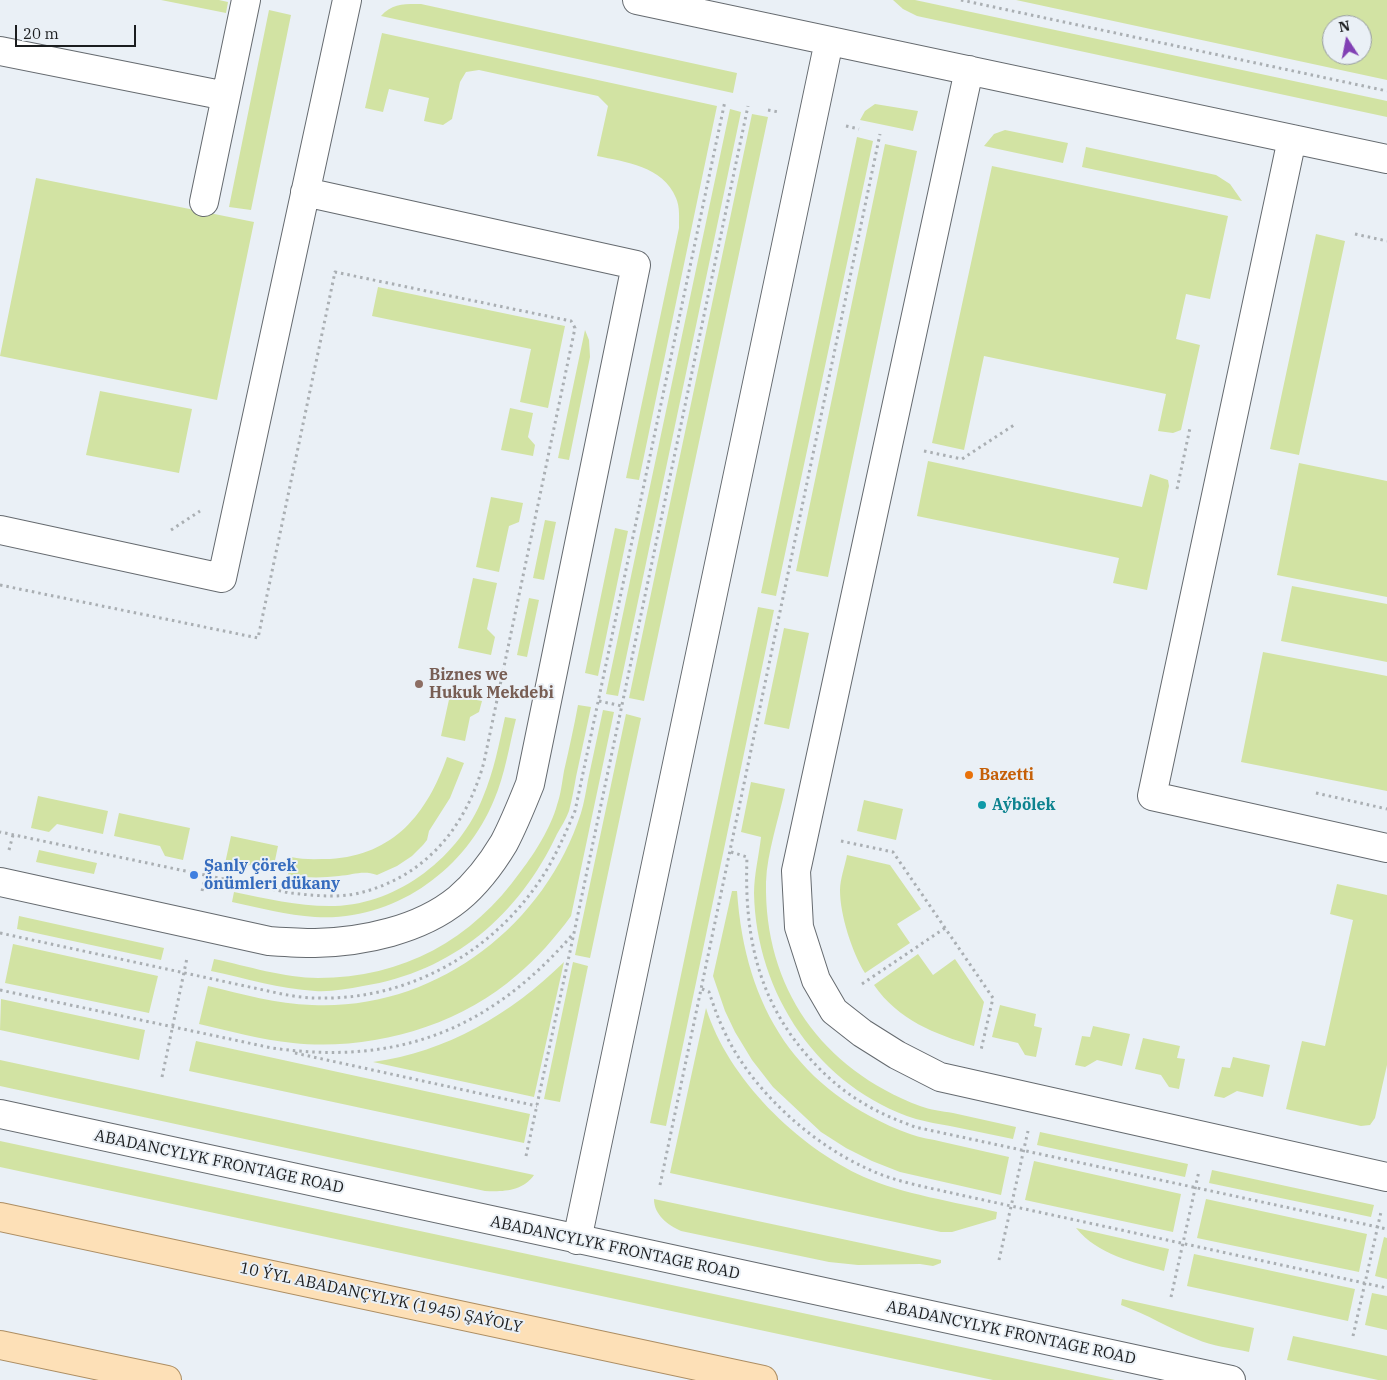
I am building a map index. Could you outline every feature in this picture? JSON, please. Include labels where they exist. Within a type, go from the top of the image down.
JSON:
[{"type":"main road","name":"10 ÝYL ABADANÇYLYK (1945) ŞAÝOLY","points":[[0,1217],[762,1380]]},
{"type":"main road","points":[[0,1345],[167,1380]]},
{"type":"street","points":[[204,202],[246,0]]},
{"type":"street","points":[[0,530],[222,578],[347,0]]},
{"type":"street","points":[[637,0],[1387,159]]},
{"type":"street","points":[[577,1240],[829,41]]},
{"type":"street","points":[[0,51],[226,96]]},
{"type":"street","points":[[969,70],[796,871],[799,927],[816,980],[834,1011],[862,1033],[897,1056],[940,1077],[1387,1177]]},
{"type":"street","points":[[1292,139],[1152,796],[1387,848]]},
{"type":"street","points":[[0,882],[269,941],[315,943],[355,940],[391,932],[428,918],[458,899],[484,872],[503,844],[517,817],[530,784],[636,265],[305,192]]},
{"type":"street","name":"ABADANCYLYK FRONTAGE ROAD","points":[[0,1114],[1231,1380]]},
{"type":"path","points":[[961,0],[1387,92]]},
{"type":"path","points":[[0,933],[282,994],[333,998],[377,992],[419,980],[437,972],[487,940],[517,910],[539,881],[560,845],[575,811],[725,101]]},
{"type":"path","points":[[526,1156],[748,106]]},
{"type":"path","points":[[660,1185],[880,134]]},
{"type":"path","points":[[1355,234],[1387,241]]},
{"type":"path","points":[[0,585],[258,638],[335,272],[571,320],[575,328],[484,762],[474,794],[457,826],[427,859],[393,880],[354,894],[318,896],[290,893],[0,832]]},
{"type":"path","points":[[922,450],[962,459],[1014,425]]},
{"type":"path","points":[[1177,489],[1190,428]]},
{"type":"path","points":[[168,532],[203,509]]},
{"type":"path","points":[[598,701],[622,706]]},
{"type":"path","points":[[1310,792],[1387,809]]},
{"type":"path","points":[[8,855],[13,835]]},
{"type":"path","points":[[841,841],[893,852],[993,998],[980,1055]]},
{"type":"path","points":[[201,896],[206,875]]},
{"type":"path","points":[[862,984],[945,928]]},
{"type":"path","points":[[272,1048],[312,1053],[366,1052],[391,1048],[440,1034],[482,1013],[523,984],[558,952],[574,933]]},
{"type":"path","points":[[162,1077],[188,953]]},
{"type":"path","points":[[702,989],[709,992],[727,1036],[745,1065],[766,1093],[816,1138],[868,1170],[897,1180],[1387,1288]]},
{"type":"path","points":[[0,990],[537,1106]]},
{"type":"path","points":[[999,1260],[1028,1130]]},
{"type":"path","points":[[1171,1297],[1200,1167]]},
{"type":"path","points":[[1353,1336],[1382,1206]]},
{"type":"green space","points":[[161,0],[219,0],[228,2],[226,13]]},
{"type":"green space","points":[[893,0],[915,0],[1387,101],[1387,117],[917,16],[903,9]]},
{"type":"green space","points":[[1016,0],[1387,0],[1387,80]]},
{"type":"green space","points":[[421,4],[737,73],[733,93],[381,16],[395,6]]},
{"type":"green space","points":[[269,10],[291,15],[251,210],[229,207]]},
{"type":"green space","points":[[382,33],[717,106],[639,480],[626,478],[679,228],[678,205],[670,187],[653,172],[642,167],[597,156],[608,106],[598,96],[479,70],[466,72],[460,82],[452,119],[443,125],[424,121],[429,98],[389,89],[383,112],[365,108]]},
{"type":"green space","points":[[875,104],[918,111],[913,131],[860,120],[865,111]]},
{"type":"green space","points":[[730,109],[741,112],[618,696],[606,694]]},
{"type":"green space","points":[[752,114],[768,117],[644,701],[629,698]]},
{"type":"green space","points":[[1005,130],[1068,143],[1063,163],[984,146],[994,134]]},
{"type":"green space","points":[[857,137],[873,141],[776,596],[761,593]]},
{"type":"green space","points":[[885,144],[917,151],[828,577],[796,571]]},
{"type":"green space","points":[[1086,147],[1216,175],[1230,184],[1242,201],[1082,167]]},
{"type":"green space","points":[[992,166],[1228,216],[1210,299],[1186,294],[1176,339],[1200,345],[1181,430],[1173,433],[1158,431],[1166,394],[984,356],[964,450],[932,443]]},
{"type":"green space","points":[[36,178],[254,222],[217,400],[0,356]]},
{"type":"green space","points":[[1316,234],[1345,241],[1299,455],[1270,449]]},
{"type":"green space","points":[[378,287],[565,326],[548,408],[520,402],[531,349],[372,316]]},
{"type":"green space","points":[[585,330],[589,340],[590,357],[569,460],[558,458]]},
{"type":"green space","points":[[100,391],[192,409],[179,473],[86,455]]},
{"type":"green space","points":[[510,408],[533,413],[528,437],[535,445],[533,456],[501,450]]},
{"type":"green space","points":[[928,461],[1142,507],[1150,474],[1168,480],[1169,486],[1147,590],[1113,583],[1119,558],[917,516]]},
{"type":"green space","points":[[1299,463],[1387,481],[1387,597],[1277,575]]},
{"type":"green space","points":[[491,497],[523,503],[519,522],[509,526],[499,572],[476,567]]},
{"type":"green space","points":[[545,520],[556,522],[544,580],[533,578]]},
{"type":"green space","points":[[615,528],[628,531],[598,676],[585,673]]},
{"type":"green space","points":[[473,578],[497,583],[487,629],[495,637],[491,655],[458,648]]},
{"type":"green space","points":[[1292,586],[1387,604],[1387,662],[1281,641]]},
{"type":"green space","points":[[529,598],[539,600],[527,657],[517,655]]},
{"type":"green space","points":[[758,607],[774,610],[666,1126],[650,1123]]},
{"type":"green space","points":[[784,628],[809,633],[789,729],[764,724]]},
{"type":"green space","points":[[1263,652],[1387,676],[1387,791],[1241,762]]},
{"type":"green space","points":[[450,695],[482,701],[479,712],[470,717],[465,741],[441,736]]},
{"type":"green space","points":[[578,705],[591,707],[568,814],[541,863],[523,890],[503,914],[479,935],[454,953],[426,968],[396,979],[339,990],[315,991],[289,988],[211,971],[214,959],[292,976],[318,978],[349,976],[379,971],[407,962],[433,950],[458,935],[481,917],[502,895],[526,864],[547,831],[560,797]]},
{"type":"green space","points":[[603,710],[614,712],[571,916],[532,962],[494,993],[468,1009],[412,1032],[352,1043],[322,1045],[281,1042],[199,1024],[208,986],[286,1003],[312,1005],[357,1003],[400,994],[441,977],[478,954],[512,926],[540,892],[564,855],[581,813]]},
{"type":"green space","points":[[626,714],[641,718],[590,958],[575,955]]},
{"type":"green space","points":[[505,717],[516,719],[504,771],[494,800],[481,826],[465,849],[445,870],[423,887],[398,901],[372,911],[344,916],[305,916],[232,902],[234,892],[310,905],[335,906],[359,903],[382,896],[404,886],[424,873],[443,857],[473,819],[490,777]]},
{"type":"green space","points":[[447,757],[464,763],[450,798],[429,831],[427,840],[412,856],[397,866],[377,875],[363,873],[333,877],[301,877],[288,875],[291,857],[330,859],[353,856],[390,840],[405,828],[418,813],[439,778]]},
{"type":"green space","points":[[751,782],[785,789],[767,871],[768,921],[775,957],[788,990],[806,1020],[828,1047],[854,1070],[885,1090],[920,1106],[1016,1127],[1013,1139],[916,1119],[881,1105],[850,1085],[823,1060],[799,1032],[781,1001],[767,967],[758,930],[754,886],[761,837],[741,832]]},
{"type":"green space","points":[[38,796],[108,811],[103,834],[57,824],[49,832],[31,828]]},
{"type":"green space","points":[[864,800],[903,809],[896,840],[857,831]]},
{"type":"green space","points":[[119,813],[190,828],[183,860],[165,856],[160,846],[114,836]]},
{"type":"green space","points":[[231,836],[278,846],[273,870],[249,865],[241,872],[224,868]]},
{"type":"green space","points":[[39,850],[97,863],[94,874],[36,862]]},
{"type":"green space","points":[[847,855],[890,865],[921,909],[897,924],[910,943],[865,973],[851,944],[842,911],[840,886]]},
{"type":"green space","points":[[1337,884],[1387,895],[1387,1065],[1375,1118],[1370,1125],[1361,1126],[1286,1109],[1302,1041],[1325,1046],[1353,920],[1330,914]]},
{"type":"green space","points":[[732,891],[737,891],[742,933],[752,972],[765,1008],[784,1041],[808,1070],[836,1095],[870,1116],[910,1134],[1009,1157],[1001,1195],[900,1172],[872,1161],[846,1148],[821,1132],[773,1087],[752,1060],[735,1032],[725,1011],[713,976]]},
{"type":"green space","points":[[19,916],[164,948],[161,960],[17,929]]},
{"type":"green space","points":[[13,944],[158,976],[149,1013],[5,983]]},
{"type":"green space","points":[[918,954],[933,975],[955,959],[984,1002],[974,1046],[932,1031],[906,1017],[894,1008],[874,985]]},
{"type":"green space","points":[[564,962],[534,1097],[373,1062],[427,1049],[452,1040],[476,1028],[522,998]]},
{"type":"green space","points":[[573,962],[588,966],[560,1102],[544,1099]]},
{"type":"green space","points":[[1,999],[145,1030],[139,1060],[0,1030]]},
{"type":"green space","points":[[1000,1005],[1036,1014],[1034,1026],[1042,1028],[1036,1057],[1025,1055],[1018,1043],[992,1037]]},
{"type":"green space","points":[[706,1008],[716,1034],[748,1085],[768,1108],[815,1148],[839,1164],[879,1183],[912,1193],[997,1212],[996,1219],[952,1232],[941,1232],[670,1173]]},
{"type":"green space","points":[[1093,1026],[1130,1034],[1122,1066],[1097,1060],[1085,1067],[1075,1065],[1082,1036],[1090,1037]]},
{"type":"green space","points":[[1143,1038],[1180,1046],[1177,1058],[1185,1059],[1179,1089],[1169,1087],[1161,1075],[1135,1069]]},
{"type":"green space","points":[[196,1041],[530,1114],[524,1143],[189,1071]]},
{"type":"green space","points":[[1233,1057],[1270,1065],[1263,1097],[1237,1091],[1224,1098],[1214,1096],[1222,1067],[1230,1068]]},
{"type":"green space","points":[[0,1060],[534,1175],[524,1184],[506,1191],[485,1191],[0,1086]]},
{"type":"green space","points":[[1040,1132],[1188,1164],[1185,1177],[1037,1145]]},
{"type":"green space","points":[[0,1141],[1115,1380],[993,1380],[0,1167]]},
{"type":"green space","points":[[1034,1161],[1181,1194],[1173,1232],[1025,1200]]},
{"type":"green space","points":[[1212,1170],[1374,1205],[1371,1217],[1209,1183]]},
{"type":"green space","points":[[654,1199],[941,1260],[941,1263],[933,1266],[920,1264],[858,1265],[829,1262],[681,1231],[671,1226],[659,1215]]},
{"type":"green space","points":[[1206,1199],[1367,1234],[1359,1272],[1197,1238]]},
{"type":"green space","points":[[1076,1228],[1169,1249],[1164,1271],[1128,1261],[1105,1251],[1095,1245]]},
{"type":"green space","points":[[1384,1237],[1387,1238],[1387,1279],[1375,1276]]},
{"type":"green space","points":[[1194,1254],[1355,1289],[1348,1321],[1187,1286]]},
{"type":"green space","points":[[1372,1293],[1387,1296],[1387,1330],[1365,1325]]},
{"type":"green space","points":[[1122,1299],[1254,1328],[1249,1352],[1222,1347],[1186,1335],[1121,1305]]},
{"type":"green space","points":[[1293,1336],[1387,1356],[1387,1380],[1378,1380],[1287,1360]]},
{"type":"place","name":"Biznes we Hukuk Mekdebi","points":[[419,684]]},
{"type":"place","name":"Bazetti","points":[[969,775]]},
{"type":"place","name":"Aýbölek","points":[[982,805]]},
{"type":"place","name":"Şanly çörek önümleri dükany","points":[[194,875]]}]
